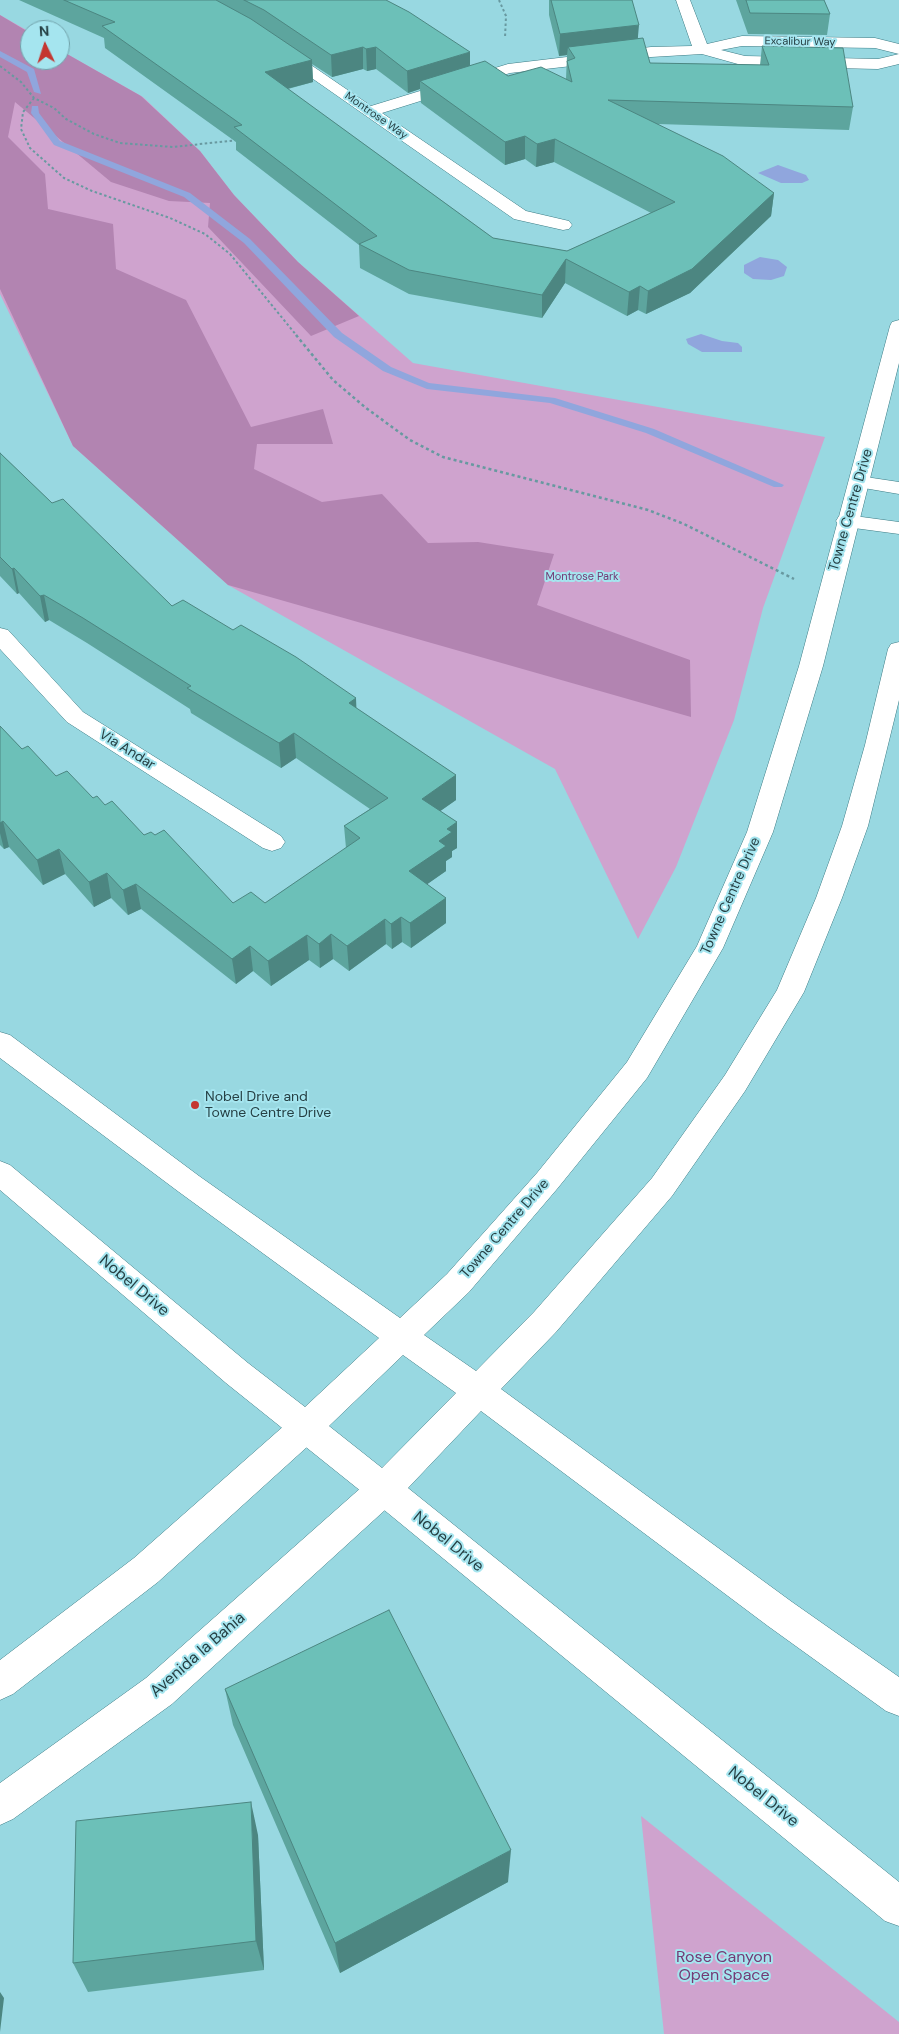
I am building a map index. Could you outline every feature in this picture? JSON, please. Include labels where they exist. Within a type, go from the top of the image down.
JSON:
[{"type":"main road","points":[[683,0],[701,50]]},
{"type":"main road","name":"Montrose Way","points":[[266,41],[520,215],[563,224]]},
{"type":"main road","name":"Excalibur Way","points":[[370,111],[508,69],[651,52],[701,50],[742,41],[876,43],[899,49]]},
{"type":"main road","name":"Excalibur Way","points":[[701,50],[745,61],[878,64],[899,59]]},
{"type":"main road","name":"Towne Centre Drive","points":[[306,1426],[458,1283],[547,1182],[631,1077],[710,948],[760,832],[811,666],[899,326]]},
{"type":"main road","points":[[859,482],[899,488]]},
{"type":"main road","points":[[847,521],[899,528]]},
{"type":"main road","name":"Via Andar","points":[[0,635],[75,717],[272,842]]},
{"type":"main road","points":[[384,1489],[545,1322],[662,1187],[736,1083],[790,992],[829,898],[855,826],[877,746],[899,649]]},
{"type":"main road","points":[[0,1043],[189,1184],[401,1337],[478,1390],[773,1608],[899,1698]]},
{"type":"main road","name":"Nobel Drive","points":[[0,1173],[237,1373],[306,1426],[899,1907]]},
{"type":"main road","points":[[0,1682],[146,1570],[306,1426]]},
{"type":"main road","name":"Avenida la Bahia","points":[[0,1806],[159,1691],[384,1489]]},
{"type":"path","points":[[0,66],[21,82],[34,98],[54,108],[66,119],[94,134],[120,143],[173,147],[205,145],[242,139]]},
{"type":"path","points":[[34,98],[23,112],[21,129],[30,148],[64,178],[92,191],[170,218],[205,234],[230,254],[333,380],[366,408],[410,440],[443,457],[485,470],[575,490],[648,510],[684,524],[794,579]]},
{"type":"green space","name":"Montrose Park","points":[[0,15],[20,26],[20,70],[70,70],[70,56],[143,97],[200,151],[234,195],[298,262],[413,363],[825,437],[763,608],[734,720],[676,867],[638,939],[555,769],[228,585],[73,446],[0,294]]},
{"type":"green space","name":"Rose Canyon Open Space","points":[[641,1816],[899,2022],[899,2034],[664,2034]]},
{"type":"shaded area","points":[[0,15],[20,27],[20,70],[70,70],[70,56],[141,96],[200,151],[234,195],[298,262],[359,316],[311,336],[208,227],[210,203],[169,201],[111,182],[15,102],[8,137],[45,174],[48,209],[113,224],[116,269],[186,300],[251,427],[323,409],[333,444],[257,444],[254,469],[322,502],[382,494],[428,543],[478,542],[554,554],[537,605],[690,660],[691,717],[228,585],[73,446],[0,289]]},
{"type":"water","points":[[778,165],[806,175],[809,180],[802,183],[781,183],[758,173]]},
{"type":"water","points":[[760,257],[778,260],[787,267],[784,276],[771,280],[753,279],[744,273],[744,265]]},
{"type":"water","points":[[701,334],[722,341],[738,343],[742,347],[742,352],[702,352],[688,344],[686,339]]},
{"type":"building","points":[[64,0],[216,0],[251,19],[312,60],[265,72],[493,238],[567,251],[675,202],[555,139],[537,144],[525,136],[505,142],[420,81],[485,61],[508,76],[541,67],[572,82],[567,61],[575,58],[568,47],[643,38],[650,63],[769,65],[762,46],[843,48],[853,107],[608,100],[723,156],[774,193],[692,269],[648,291],[640,286],[629,292],[566,259],[542,295],[409,270],[359,244],[377,236],[234,127],[242,125],[102,26],[115,22]]},
{"type":"building","points":[[244,0],[386,0],[409,12],[470,52],[407,71],[376,47],[366,49],[363,47],[331,55],[264,10]]},
{"type":"building","points":[[551,0],[632,0],[639,25],[560,34]]},
{"type":"building","points":[[746,0],[824,0],[830,14],[750,13]]},
{"type":"building","points":[[0,453],[52,503],[63,499],[172,606],[183,600],[233,630],[241,625],[296,657],[356,698],[349,703],[456,775],[422,799],[457,822],[447,829],[452,832],[439,841],[446,846],[409,871],[446,898],[410,923],[401,917],[391,924],[385,919],[347,946],[331,934],[319,944],[307,935],[268,961],[250,946],[232,959],[136,884],[123,890],[107,873],[89,882],[59,849],[37,860],[3,821],[0,823],[0,726],[22,749],[28,746],[56,776],[67,771],[93,798],[97,796],[105,805],[112,801],[144,835],[151,832],[155,835],[164,830],[233,903],[251,892],[265,903],[360,838],[344,826],[388,798],[294,733],[279,743],[187,688],[191,686],[83,618],[44,595],[40,596],[14,568],[12,569],[0,557]]},
{"type":"building","points":[[389,1610],[511,1850],[335,1943],[225,1689]]},
{"type":"building","points":[[251,1802],[256,1941],[73,1963],[76,1821]]},
{"type":"waterway","points":[[0,54],[31,71],[38,92]]},
{"type":"waterway","points":[[35,108],[35,113],[57,143],[187,195],[247,241],[338,335],[387,369],[427,386],[551,400],[650,431],[778,485]]},
{"type":"place","name":"Nobel Drive and Towne Centre Drive","points":[[195,1105]]}]
